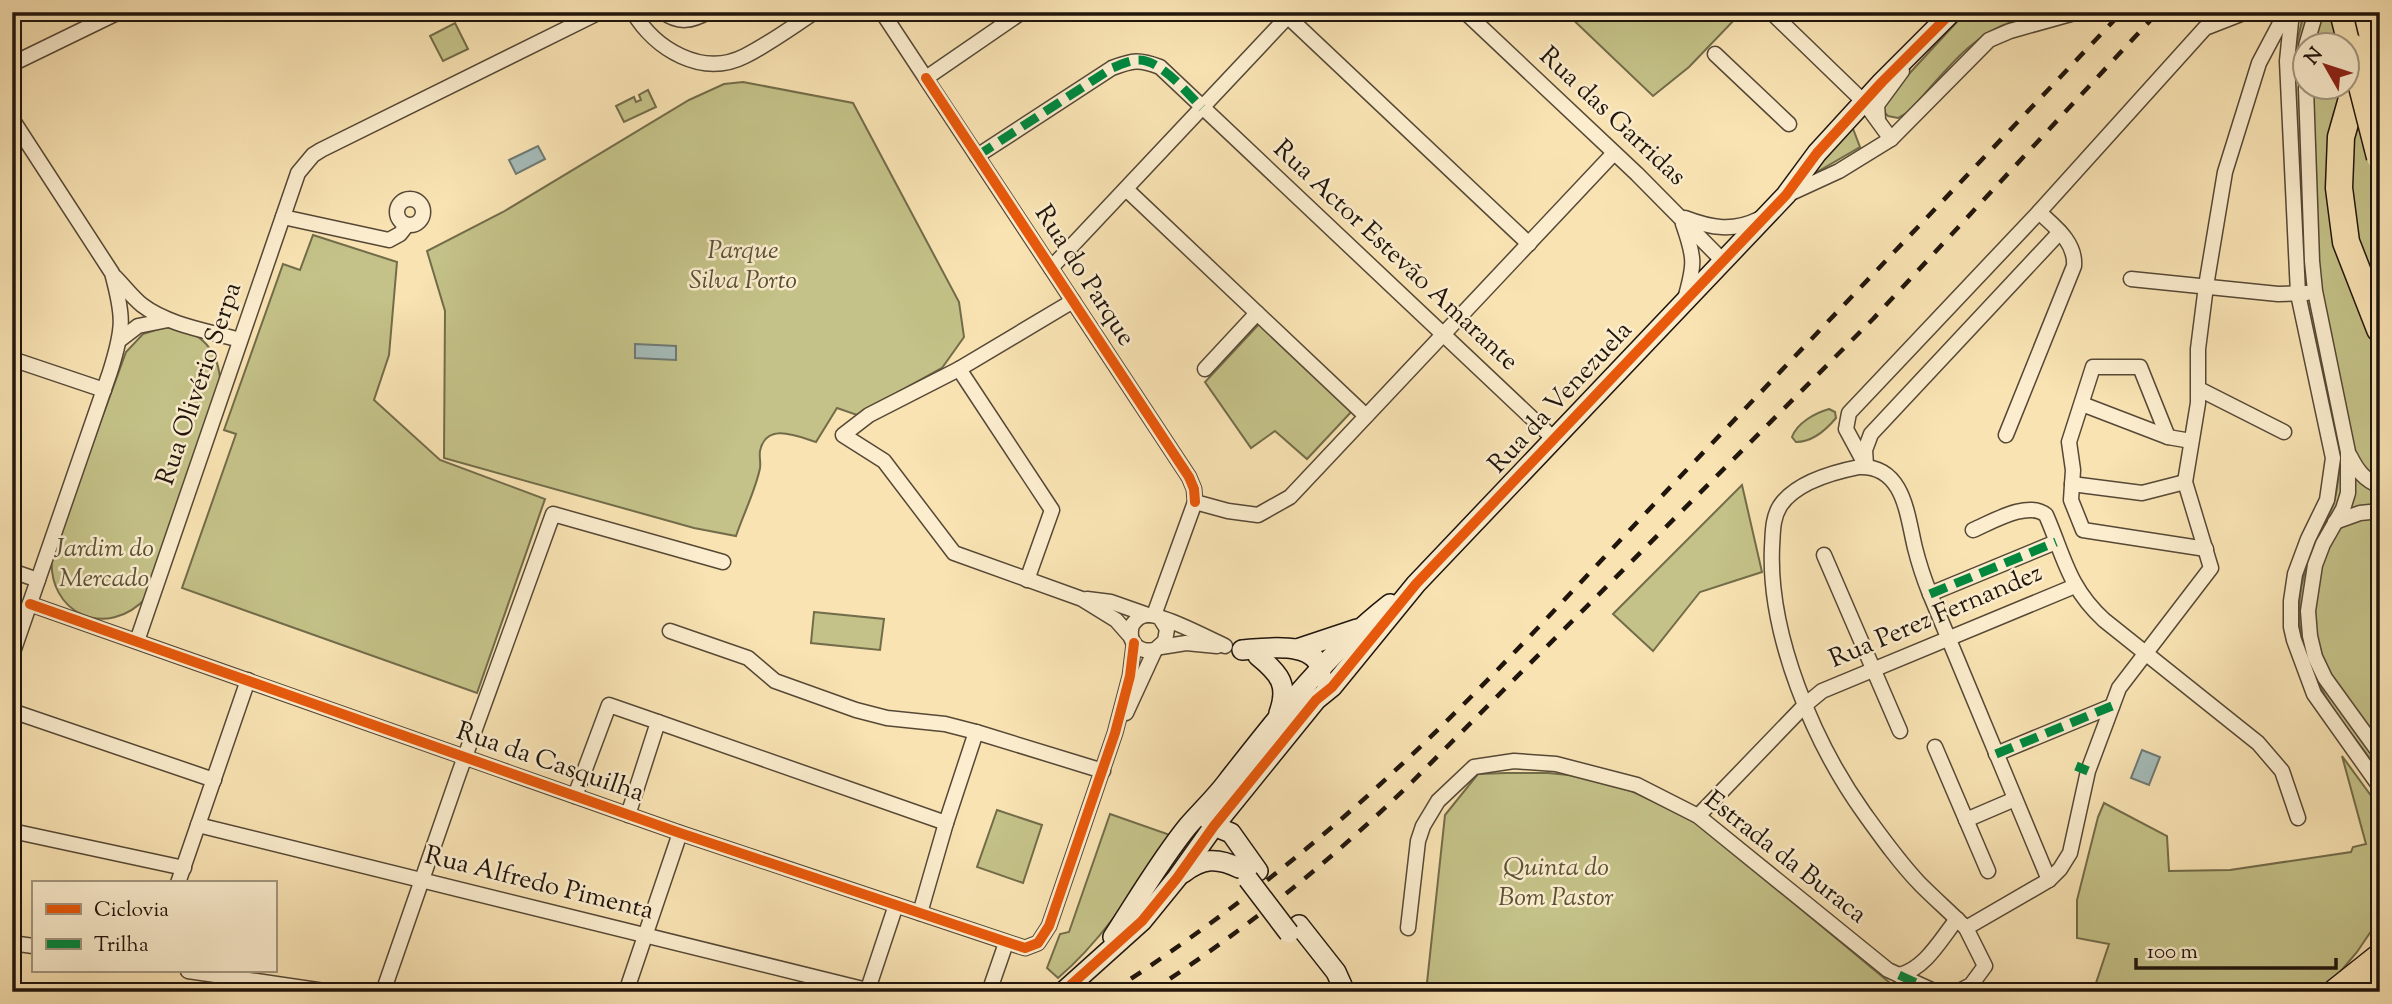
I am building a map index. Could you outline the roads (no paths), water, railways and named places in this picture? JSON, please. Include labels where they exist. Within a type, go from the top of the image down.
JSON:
[{"type":"highway","points":[[2343,12],[2380,157]]},
{"type":"highway","points":[[2367,12],[2380,66]]},
{"type":"highway","points":[[2380,32],[2362,66],[2341,137],[2339,188],[2346,242],[2380,329]]},
{"type":"highway","points":[[2336,992],[2380,957]]},
{"type":"highway","points":[[2367,992],[2380,972]]},
{"type":"street","points":[[12,64],[119,12]]},
{"type":"street","name":"Rua Olivério Serpa","points":[[137,641],[298,173],[313,155],[321,150],[600,12]]},
{"type":"street","points":[[663,12],[678,21],[684,21],[708,12]]},
{"type":"street","points":[[637,18],[667,50],[689,59],[722,63],[745,57],[815,12]]},
{"type":"street","name":"Rua do Parque","points":[[882,12],[1189,477],[1195,502]]},
{"type":"street","points":[[926,78],[1022,12]]},
{"type":"street","name":"Rua das Garridas","points":[[1465,12],[1680,216],[1722,260]]},
{"type":"street","points":[[1771,12],[1864,102],[1891,139]]},
{"type":"street","name":"Rua da Venezuela","points":[[1208,819],[1253,780],[1316,700],[1332,687],[1416,584],[1786,195],[1817,153],[1952,12]]},
{"type":"street","points":[[1866,466],[1846,429],[1849,413],[2039,212],[2205,28],[2246,12]]},
{"type":"street","points":[[1899,975],[1910,973],[1918,967],[1962,923],[2049,880],[2060,869],[2070,853],[2082,769],[2119,688],[2211,568],[2185,482],[2199,388],[2198,349],[2206,286],[2225,172],[2259,63],[2286,12]]},
{"type":"street","points":[[2292,12],[2287,61],[2298,294],[2333,458],[2327,500],[2295,574],[2291,627],[2314,694],[2380,787]]},
{"type":"street","points":[[2310,32],[2316,12]]},
{"type":"street","points":[[1051,268],[1288,14],[1528,244]]},
{"type":"street","name":"Rua da Venezuela","points":[[1786,195],[1839,171],[1891,139],[1989,40],[2010,31],[2072,15]]},
{"type":"street","name":"Rua da Venezuela","points":[[1878,121],[1876,112],[1880,100],[1922,45]]},
{"type":"street","points":[[1714,54],[1789,124]]},
{"type":"street","name":"Rua Actor Estevão Amarante","points":[[977,156],[1112,68],[1141,60],[1160,67],[1554,439]]},
{"type":"street","points":[[2306,102],[2315,291],[2348,452],[2348,493],[2343,509],[2315,565],[2308,611],[2310,636],[2315,657],[2325,678],[2380,754]]},
{"type":"street","points":[[12,119],[112,273],[141,304],[169,319],[240,340]]},
{"type":"street","points":[[1154,616],[1195,502],[1227,511],[1258,515],[1290,497],[1614,153]]},
{"type":"street","points":[[1126,190],[1366,416]]},
{"type":"street","points":[[1680,216],[1706,226],[1728,228],[1746,225],[1770,212]]},
{"type":"street","points":[[2006,435],[2074,266],[2073,253],[2060,232],[2039,212]]},
{"type":"street","points":[[1680,216],[1693,259],[1693,271],[1685,299]]},
{"type":"street","points":[[283,217],[380,240],[395,238],[407,225]]},
{"type":"street","points":[[1866,466],[1865,450],[1871,434],[2060,232]]},
{"type":"street","points":[[12,655],[121,339],[122,315],[112,273]]},
{"type":"street","points":[[2131,279],[2298,294],[2315,291]]},
{"type":"street","points":[[1073,302],[959,369],[869,415],[843,435],[884,461],[954,553],[1082,599],[1116,620],[1143,650],[1186,643],[1242,651],[1321,668],[1355,660]]},
{"type":"street","points":[[1205,369],[1257,313]]},
{"type":"street","points":[[121,339],[138,326],[169,319]]},
{"type":"street","points":[[12,359],[104,390]]},
{"type":"street","points":[[2168,437],[2140,367],[2093,367],[2069,442],[2073,470],[2071,500],[2083,530],[2206,549]]},
{"type":"street","points":[[959,369],[1052,510],[1027,580]]},
{"type":"street","points":[[2199,388],[2284,432]]},
{"type":"street","points":[[2082,404],[2168,437],[2192,440]]},
{"type":"street","points":[[2348,452],[2367,481],[2380,486]]},
{"type":"street","points":[[1956,992],[1971,985],[1979,976],[1985,966],[1981,956],[1962,923],[1920,883],[1863,812],[1835,766],[1793,674],[1775,610],[1771,564],[1774,521],[1786,500],[1799,489],[1849,469],[1866,466],[1891,478],[1902,492],[1918,561],[1930,594],[2049,880]]},
{"type":"street","points":[[2072,484],[2142,493],[2185,482]]},
{"type":"street","points":[[1973,530],[2032,508],[2040,509],[2046,514],[2075,586]]},
{"type":"street","points":[[2335,522],[2360,513],[2380,511]]},
{"type":"street","points":[[383,992],[553,514],[723,562]]},
{"type":"street","points":[[1930,594],[2056,542]]},
{"type":"street","points":[[1824,555],[1900,731]]},
{"type":"street","points":[[12,571],[38,580]]},
{"type":"street","name":"Rua da Venezuela","points":[[1208,819],[1216,797],[1277,718],[1321,668],[1361,627],[1416,584]]},
{"type":"street","name":"Rua Perez Fernandez","points":[[1698,816],[1805,705],[1822,691],[2075,586],[2093,610],[2258,743],[2282,771],[2298,818]]},
{"type":"street","points":[[1082,599],[1111,602],[1242,651],[1277,673],[1284,695],[1277,718]]},
{"type":"street","name":"Rua da Casquilha","points":[[30,604],[680,833],[1025,948],[1034,945],[1044,936],[1049,926],[1102,771]]},
{"type":"street","points":[[670,631],[748,658],[775,681],[856,710],[887,718],[945,724],[1102,771],[1130,676],[1132,625],[1142,616],[1154,616],[1167,629],[1165,641],[1158,648],[1115,733]]},
{"type":"street","points":[[1242,651],[1297,649],[1361,627]]},
{"type":"street","points":[[1297,649],[1313,656],[1321,668],[1322,676],[1316,700]]},
{"type":"street","points":[[179,881],[248,680]]},
{"type":"street","points":[[575,796],[609,705],[946,823]]},
{"type":"street","points":[[1996,754],[2112,706]]},
{"type":"street","points":[[12,711],[214,780]]},
{"type":"street","points":[[628,815],[658,722]]},
{"type":"street","points":[[920,913],[976,732]]},
{"type":"street","points":[[1935,747],[1989,871]]},
{"type":"street","name":"Estrada da Buraca","points":[[1408,928],[1413,867],[1423,826],[1438,801],[1474,767],[1556,764],[1637,785],[1698,816],[1888,970],[1936,992]]},
{"type":"street","points":[[1248,868],[1238,819],[1245,793],[1253,780]]},
{"type":"street","points":[[1966,820],[2015,799]]},
{"type":"street","points":[[1208,819],[1218,842],[1248,868],[1294,929],[1331,992]]},
{"type":"street","points":[[1063,992],[1142,921],[1177,878],[1208,819]]},
{"type":"street","points":[[1098,960],[1187,828],[1208,819]]},
{"type":"street","name":"Rua Alfredo Pimenta","points":[[198,825],[867,991]]},
{"type":"street","points":[[12,831],[184,868]]},
{"type":"street","points":[[626,992],[680,833]]},
{"type":"street","points":[[1177,878],[1200,862],[1209,860],[1248,868]]},
{"type":"street","points":[[867,991],[896,905]]},
{"type":"street","points":[[1294,929],[1336,972],[1345,992]]},
{"type":"street","points":[[12,943],[32,946]]},
{"type":"street","points":[[989,992],[1006,943]]},
{"type":"street","points":[[195,972],[331,992]]},
{"type":"water","points":[[538,146],[545,159],[516,174],[509,160]]},
{"type":"water","points":[[635,344],[676,346],[676,360],[635,358]]},
{"type":"water","points":[[2142,750],[2160,757],[2149,785],[2131,778]]},
{"type":"railway","points":[[1111,992],[1214,921],[1280,870],[1344,817],[1415,752],[1529,637],[2122,12]]},
{"type":"railway","points":[[1150,992],[1220,944],[1286,893],[1412,782],[1873,319],[2158,12]]},
{"type":"park label","name":"Parque Silva Porto","points":[[743,266]]},
{"type":"park label","name":"Jardim do Mercado","points":[[104,564]]},
{"type":"park label","name":"Quinta do Bom Pastor","points":[[1556,883]]}]
